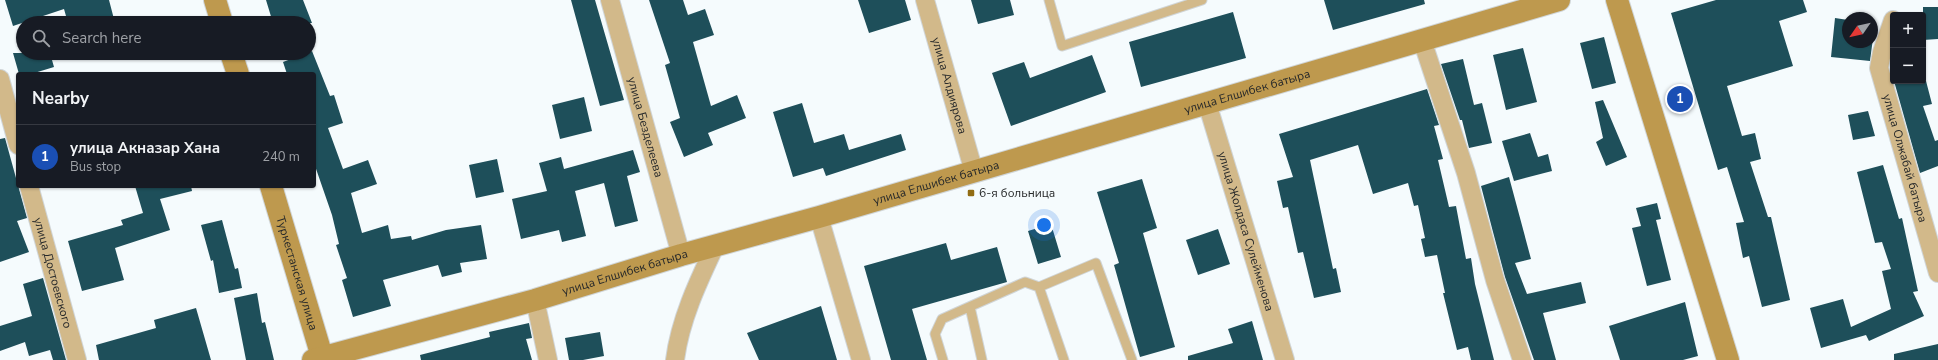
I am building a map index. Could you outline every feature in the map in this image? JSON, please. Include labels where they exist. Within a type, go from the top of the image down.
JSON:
[{"type":"street","points":[[216,0],[220,16]]},
{"type":"street","name":"улица Безделеева","points":[[610,0],[681,255]]},
{"type":"street","name":"улица Алдиярова","points":[[925,0],[974,172]]},
{"type":"street","name":"улица Елшибек батыра","points":[[320,359],[534,300],[681,255],[974,172],[1559,0]]},
{"type":"street","points":[[1617,0],[1728,360]]},
{"type":"street","name":"улица Олжабай батыра","points":[[1890,29],[1882,52],[1879,68],[1938,273]]},
{"type":"street","points":[[1422,40],[1466,173],[1495,280],[1522,360]]},
{"type":"street","points":[[233,60],[237,72]]},
{"type":"street","points":[[0,79],[16,138]]},
{"type":"street","name":"улица Жолдаса Сулейменова","points":[[1207,103],[1285,360]]},
{"type":"street","name":"улица Достоевского","points":[[30,188],[77,360]]},
{"type":"street","name":"Туркестанская улица","points":[[272,188],[320,359]]},
{"type":"street","points":[[819,217],[861,360]]},
{"type":"street","points":[[675,360],[677,344],[695,289],[715,246]]},
{"type":"street","points":[[534,300],[548,360]]},
{"type":"lane","points":[[1049,0],[1062,46],[1202,0]]},
{"type":"lane","points":[[942,360],[935,334],[942,319],[1025,282],[1039,287],[1096,263],[1132,360]]},
{"type":"lane","points":[[1039,287],[1064,360]]},
{"type":"lane","points":[[970,307],[982,360]]},
{"type":"building","points":[[5,0],[109,0],[113,16],[66,16],[64,9],[43,16],[16,16],[16,25],[13,26]]},
{"type":"building","points":[[266,0],[303,0],[309,16],[271,16]]},
{"type":"building","points":[[571,0],[595,0],[624,100],[600,106]]},
{"type":"building","points":[[649,0],[683,0],[688,15],[705,9],[714,35],[693,42],[711,106],[737,95],[746,118],[708,133],[713,145],[684,157],[670,122],[680,118],[665,65],[670,63]]},
{"type":"building","points":[[858,0],[905,0],[911,20],[869,33]]},
{"type":"building","points":[[971,0],[1010,0],[1014,15],[978,24]]},
{"type":"building","points":[[1324,0],[1424,0],[1425,4],[1333,30]]},
{"type":"building","points":[[1716,0],[1803,0],[1807,12],[1779,21],[1793,66],[1727,86],[1742,136],[1755,133],[1761,159],[1750,162],[1768,217],[1771,217],[1790,300],[1762,307],[1749,256],[1743,258],[1736,223],[1744,222],[1727,167],[1718,170],[1671,13]]},
{"type":"building","points":[[1923,7],[1938,7],[1938,39],[1926,40],[1926,12],[1923,12]]},
{"type":"building","points":[[1233,12],[1246,58],[1141,87],[1129,42]]},
{"type":"building","points":[[1835,18],[1842,19],[1842,48],[1872,48],[1870,61],[1831,57]]},
{"type":"building","points":[[1604,37],[1616,83],[1592,89],[1580,43]]},
{"type":"building","points":[[1523,48],[1537,102],[1506,110],[1493,55]]},
{"type":"building","points":[[13,53],[16,53],[16,60],[52,60],[54,67],[38,72],[18,72]]},
{"type":"building","points":[[1092,55],[1106,92],[1011,126],[992,73],[1024,62],[1030,78]]},
{"type":"building","points":[[1463,59],[1474,105],[1482,103],[1492,143],[1469,148],[1462,120],[1460,120],[1441,64]]},
{"type":"building","points":[[288,60],[316,60],[330,96],[334,95],[343,123],[328,128],[343,169],[368,160],[377,184],[351,193],[362,233],[388,225],[391,239],[411,236],[412,240],[446,230],[481,225],[487,259],[460,263],[462,272],[442,277],[438,265],[383,280],[391,306],[353,317],[342,280],[347,278],[336,245],[339,244],[332,215],[316,169],[316,72],[286,72],[283,62]]},
{"type":"building","points":[[1926,81],[1932,104],[1923,106],[1935,141],[1938,140],[1938,166],[1920,173],[1895,84],[1926,84]]},
{"type":"building","points":[[1427,89],[1439,125],[1434,126],[1443,159],[1438,160],[1449,207],[1456,206],[1466,259],[1471,258],[1475,284],[1494,360],[1471,360],[1468,347],[1457,350],[1443,293],[1445,293],[1437,255],[1425,257],[1421,239],[1425,238],[1418,205],[1414,206],[1408,183],[1373,194],[1358,145],[1310,160],[1333,269],[1336,268],[1341,292],[1314,298],[1303,252],[1298,253],[1288,207],[1283,208],[1277,181],[1293,177],[1279,134]]},
{"type":"building","points":[[584,97],[592,131],[560,139],[552,105]]},
{"type":"building","points":[[1603,100],[1627,157],[1606,166],[1596,142],[1603,138],[1595,102]]},
{"type":"building","points":[[802,103],[814,143],[844,134],[849,150],[901,134],[906,150],[826,176],[823,168],[793,177],[773,112]]},
{"type":"building","points":[[1868,111],[1875,136],[1853,140],[1848,115]]},
{"type":"building","points":[[1530,133],[1538,157],[1548,154],[1552,171],[1514,181],[1502,141]]},
{"type":"building","points":[[5,138],[16,178],[16,188],[19,188],[27,218],[17,221],[29,252],[0,262],[0,139]]},
{"type":"building","points":[[633,150],[640,172],[627,176],[638,221],[615,227],[604,183],[575,191],[586,236],[562,242],[559,230],[521,239],[512,199],[547,191],[539,163],[561,157],[564,169]]},
{"type":"building","points":[[497,159],[504,192],[476,198],[469,165]]},
{"type":"building","points":[[1883,165],[1899,219],[1902,218],[1918,291],[1913,292],[1924,316],[1869,341],[1866,335],[1821,348],[1810,308],[1843,299],[1851,327],[1891,309],[1882,271],[1891,269],[1882,242],[1875,243],[1857,172]]},
{"type":"building","points":[[1509,177],[1531,259],[1515,263],[1527,294],[1581,282],[1586,303],[1543,313],[1556,360],[1534,360],[1505,277],[1481,186]]},
{"type":"building","points":[[1142,179],[1157,228],[1143,233],[1175,347],[1140,357],[1114,265],[1119,263],[1097,192]]},
{"type":"building","points":[[136,188],[191,188],[192,191],[160,199],[170,230],[115,248],[124,280],[82,291],[68,241],[123,225],[121,220],[143,213]]},
{"type":"building","points":[[1657,203],[1661,219],[1656,220],[1671,280],[1647,286],[1632,228],[1641,226],[1636,208]]},
{"type":"building","points":[[222,220],[235,269],[238,268],[242,288],[219,293],[213,260],[211,261],[201,225]]},
{"type":"building","points":[[1051,224],[1061,257],[1038,264],[1028,231]]},
{"type":"building","points":[[1218,229],[1230,264],[1198,275],[1186,240]]},
{"type":"building","points":[[946,243],[951,260],[997,247],[1007,282],[912,309],[927,360],[891,360],[864,266]]},
{"type":"building","points":[[43,278],[66,360],[53,360],[50,350],[29,356],[25,342],[0,351],[0,326],[32,316],[23,284]]},
{"type":"building","points":[[257,293],[262,323],[265,322],[274,360],[246,360],[234,298]]},
{"type":"building","points":[[1685,302],[1698,356],[1683,360],[1620,360],[1609,326]]},
{"type":"building","points":[[821,306],[837,360],[759,360],[747,333]]},
{"type":"building","points":[[196,308],[211,360],[99,360],[96,345],[156,328],[154,320]]},
{"type":"building","points":[[1252,321],[1263,360],[1188,360],[1188,356],[1233,343],[1228,329]]},
{"type":"building","points":[[529,323],[532,338],[526,339],[532,360],[421,360],[420,355],[490,337],[489,332]]},
{"type":"building","points":[[600,332],[604,356],[583,360],[569,360],[565,338]]},
{"type":"building","points":[[1938,344],[1938,360],[1894,360],[1894,354]]},
{"type":"place","name":"улица Акназар Хана","points":[[1680,99]]},
{"type":"place","name":"6-я больница","points":[[971,193]]}]
